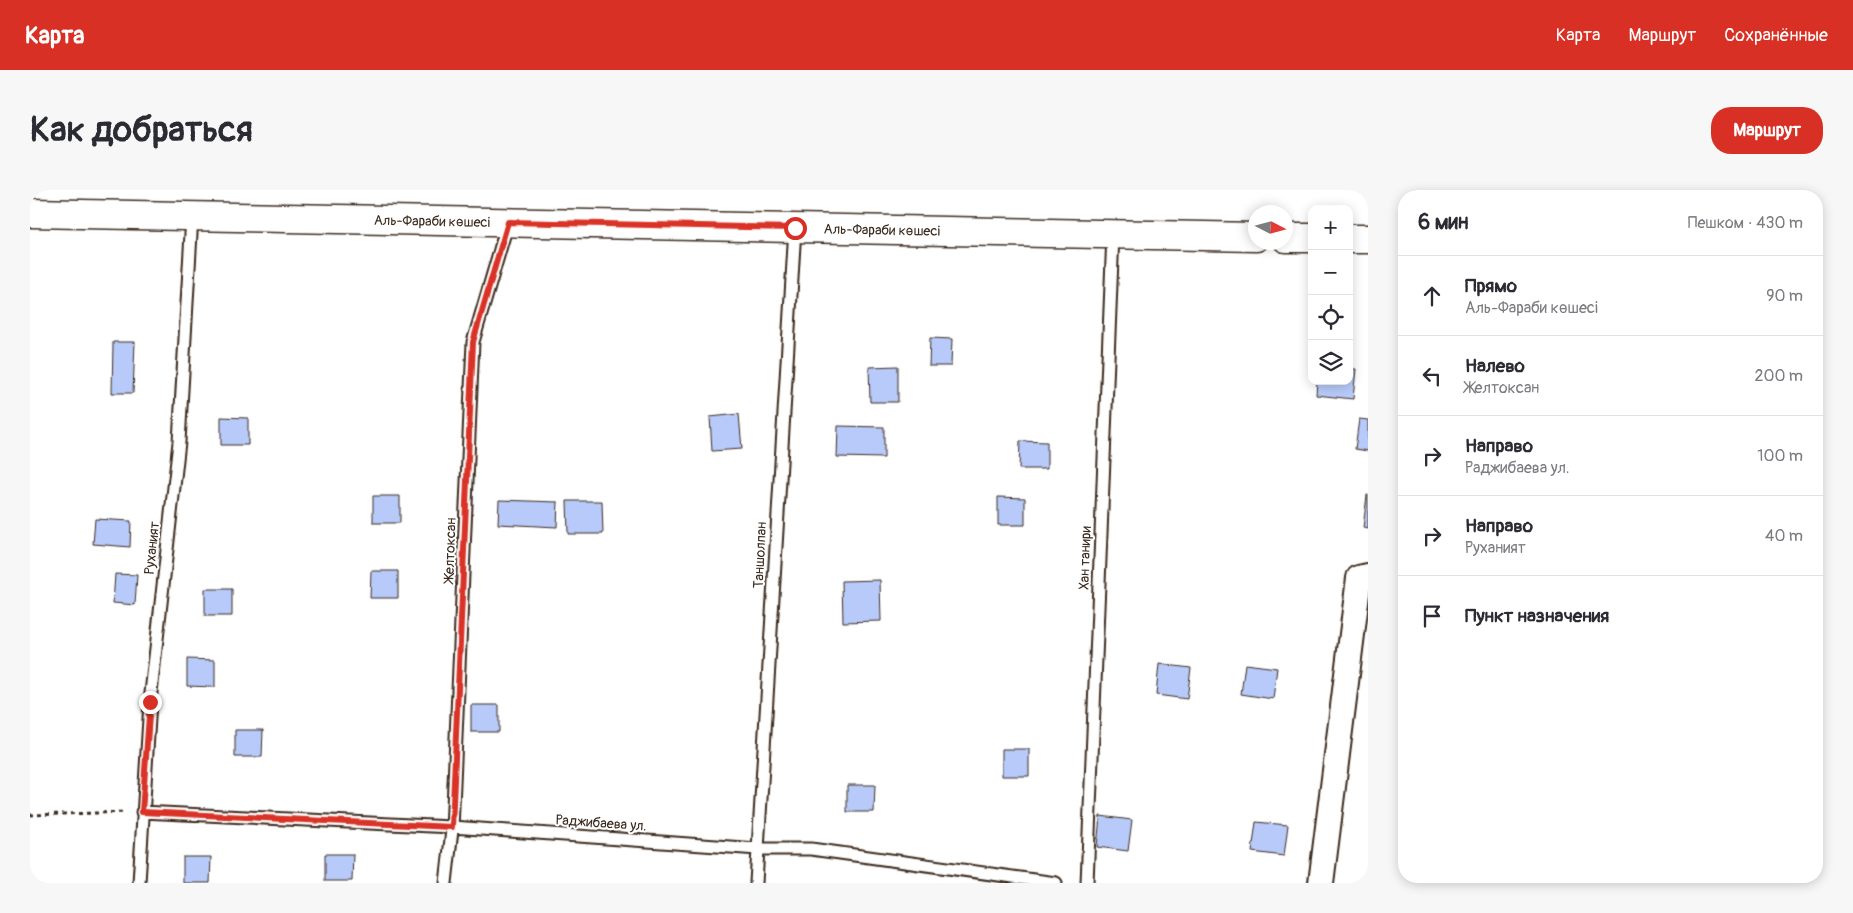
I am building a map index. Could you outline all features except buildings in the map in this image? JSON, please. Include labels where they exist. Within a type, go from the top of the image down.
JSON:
[{"type":"main road","name":"Аль-Фараби көшесі","points":[[30,213],[1248,237]]},
{"type":"main road","points":[[1293,238],[1308,238]]},
{"type":"main road","points":[[1353,239],[1368,239]]},
{"type":"street","points":[[1321,883],[1359,578],[1368,576]]},
{"type":"lane","name":"Руханият","points":[[139,883],[150,702],[179,442],[192,216]]},
{"type":"lane","name":"Желтоксан","points":[[446,883],[452,827],[473,342],[508,222]]},
{"type":"lane","name":"Таншолпан","points":[[756,883],[795,228]]},
{"type":"lane","name":"Хан танири","points":[[1087,883],[1112,234]]},
{"type":"lane","name":"Раджибаева ул.","points":[[142,812],[452,827],[758,849],[811,849],[1056,883]]},
{"type":"path","points":[[30,815],[142,812]]},
{"type":"route","points":[[150,702],[142,812],[452,827],[473,342],[508,222],[795,228]]}]
